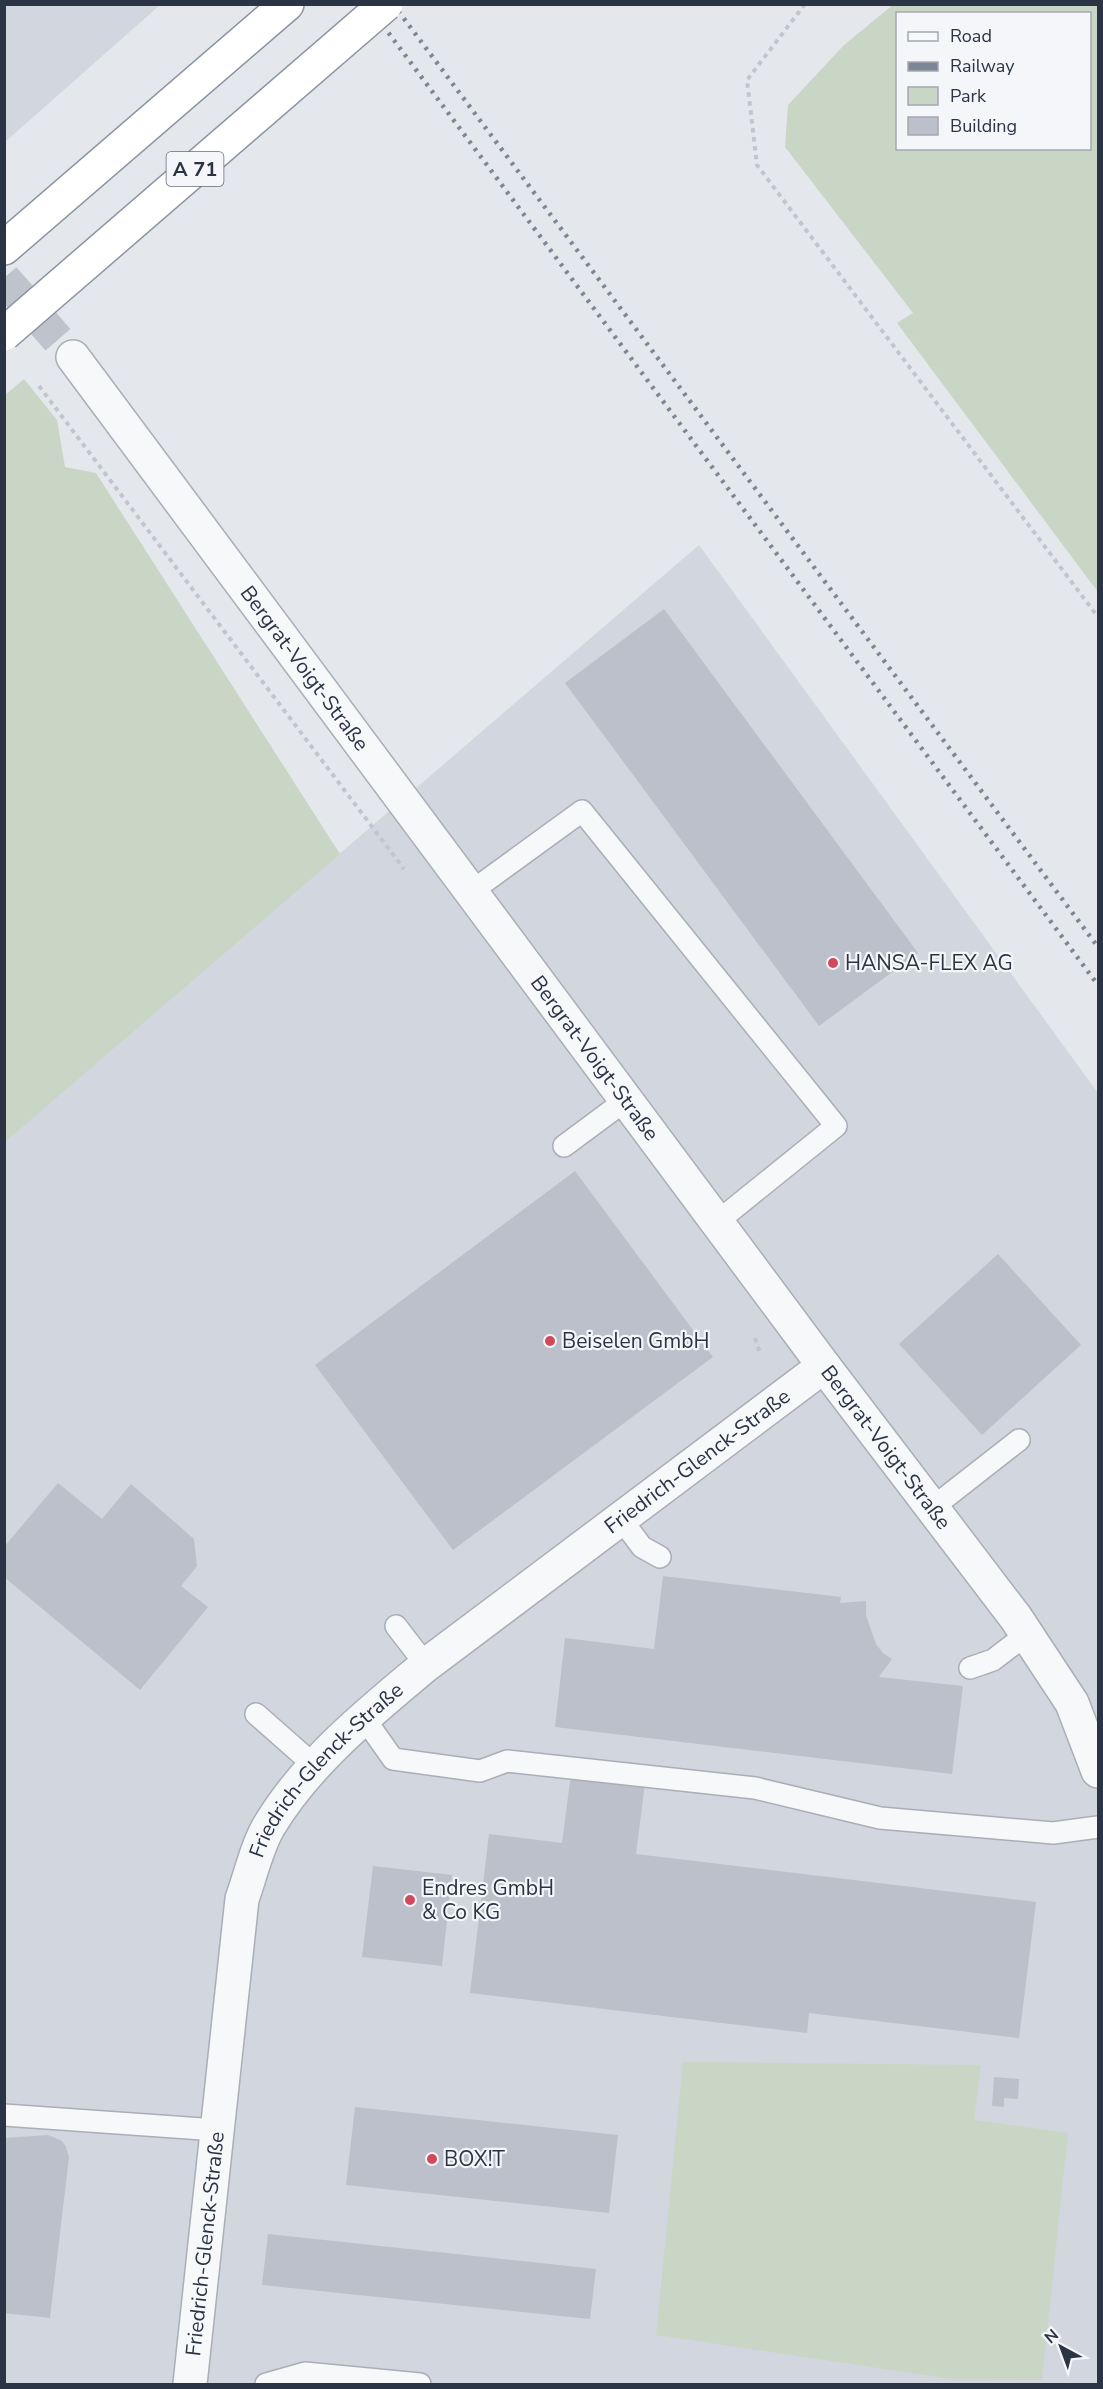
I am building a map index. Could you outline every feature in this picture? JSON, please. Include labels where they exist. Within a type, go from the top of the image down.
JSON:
[{"type":"highway","points":[[4,248],[287,4]]},
{"type":"highway","name":"A 71","points":[[4,334],[386,4]]},
{"type":"street","name":"Bergrat-Voigt-Straße","points":[[73,357],[1026,1634],[1072,1703],[1098,1771]]},
{"type":"street","name":"Friedrich-Glenck-Straße","points":[[190,2385],[242,1899],[268,1827],[315,1766],[363,1718],[426,1665],[824,1366]]},
{"type":"lane","points":[[472,891],[582,811],[836,1126],[717,1222]]},
{"type":"lane","points":[[564,1146],[626,1100]]},
{"type":"lane","points":[[932,1508],[1019,1440]]},
{"type":"lane","points":[[621,1519],[642,1546],[660,1557]]},
{"type":"lane","points":[[396,1626],[426,1665]]},
{"type":"lane","points":[[970,1668],[993,1660],[1026,1634]]},
{"type":"lane","points":[[256,1714],[315,1766]]},
{"type":"lane","points":[[363,1718],[393,1759],[427,1765],[480,1771],[507,1761],[755,1788],[880,1818],[1053,1833],[1098,1827]]},
{"type":"lane","points":[[4,2115],[218,2130]]},
{"type":"lane","points":[[266,2385],[305,2373],[420,2385]]},
{"type":"path","points":[[805,4],[747,80],[757,165],[1098,617]]},
{"type":"path","points":[[39,386],[406,871]]},
{"type":"path","points":[[754,1334],[760,1353]]},
{"type":"shaded area","points":[[5,4],[160,4],[160,5],[5,142]]},
{"type":"shaded area","points":[[699,545],[1098,1093],[1098,2384],[5,2384],[4,1142]]},
{"type":"green space","points":[[894,4],[1098,5],[1098,592],[897,323],[913,313],[785,147],[788,105],[844,45]]},
{"type":"green space","points":[[24,379],[57,420],[65,467],[96,473],[340,854],[5,1142],[4,396]]},
{"type":"green space","points":[[683,2062],[981,2065],[974,2120],[1068,2133],[1042,2380],[952,2379],[656,2335]]},
{"type":"building","points":[[664,609],[918,953],[819,1026],[565,683]]},
{"type":"building","points":[[575,1171],[713,1357],[453,1550],[315,1365]]},
{"type":"building","points":[[998,1254],[1081,1345],[982,1435],[899,1344]]},
{"type":"building","points":[[58,1483],[102,1519],[131,1484],[194,1539],[197,1566],[181,1586],[208,1607],[140,1690],[4,1577],[4,1547]]},
{"type":"building","points":[[663,1576],[841,1597],[840,1603],[866,1601],[866,1616],[876,1644],[892,1659],[879,1677],[963,1686],[952,1774],[555,1727],[565,1638],[654,1649]]},
{"type":"building","points":[[571,1774],[645,1783],[636,1854],[1036,1902],[1019,2038],[809,2013],[807,2033],[470,1993],[489,1834],[562,1843]]},
{"type":"building","points":[[373,1866],[452,1875],[442,1966],[362,1957]]},
{"type":"building","points":[[994,2077],[1019,2079],[1018,2099],[1004,2098],[1004,2107],[992,2106]]},
{"type":"building","points":[[355,2107],[618,2135],[609,2213],[346,2185]]},
{"type":"building","points":[[48,2135],[62,2141],[69,2157],[50,2318],[4,2313],[4,2138]]},
{"type":"building","points":[[268,2234],[596,2269],[590,2319],[262,2285]]},
{"type":"tunnel","points":[[4,278],[73,357]]},
{"type":"railway","points":[[367,4],[1098,985]]},
{"type":"railway","points":[[393,4],[1098,947]]},
{"type":"place","name":"HANSA-FLEX AG","points":[[833,963]]},
{"type":"place","name":"Beiselen GmbH","points":[[550,1341]]},
{"type":"place","name":"Endres GmbH & Co KG","points":[[410,1900]]},
{"type":"place","name":"BOX!T","points":[[432,2159]]}]
